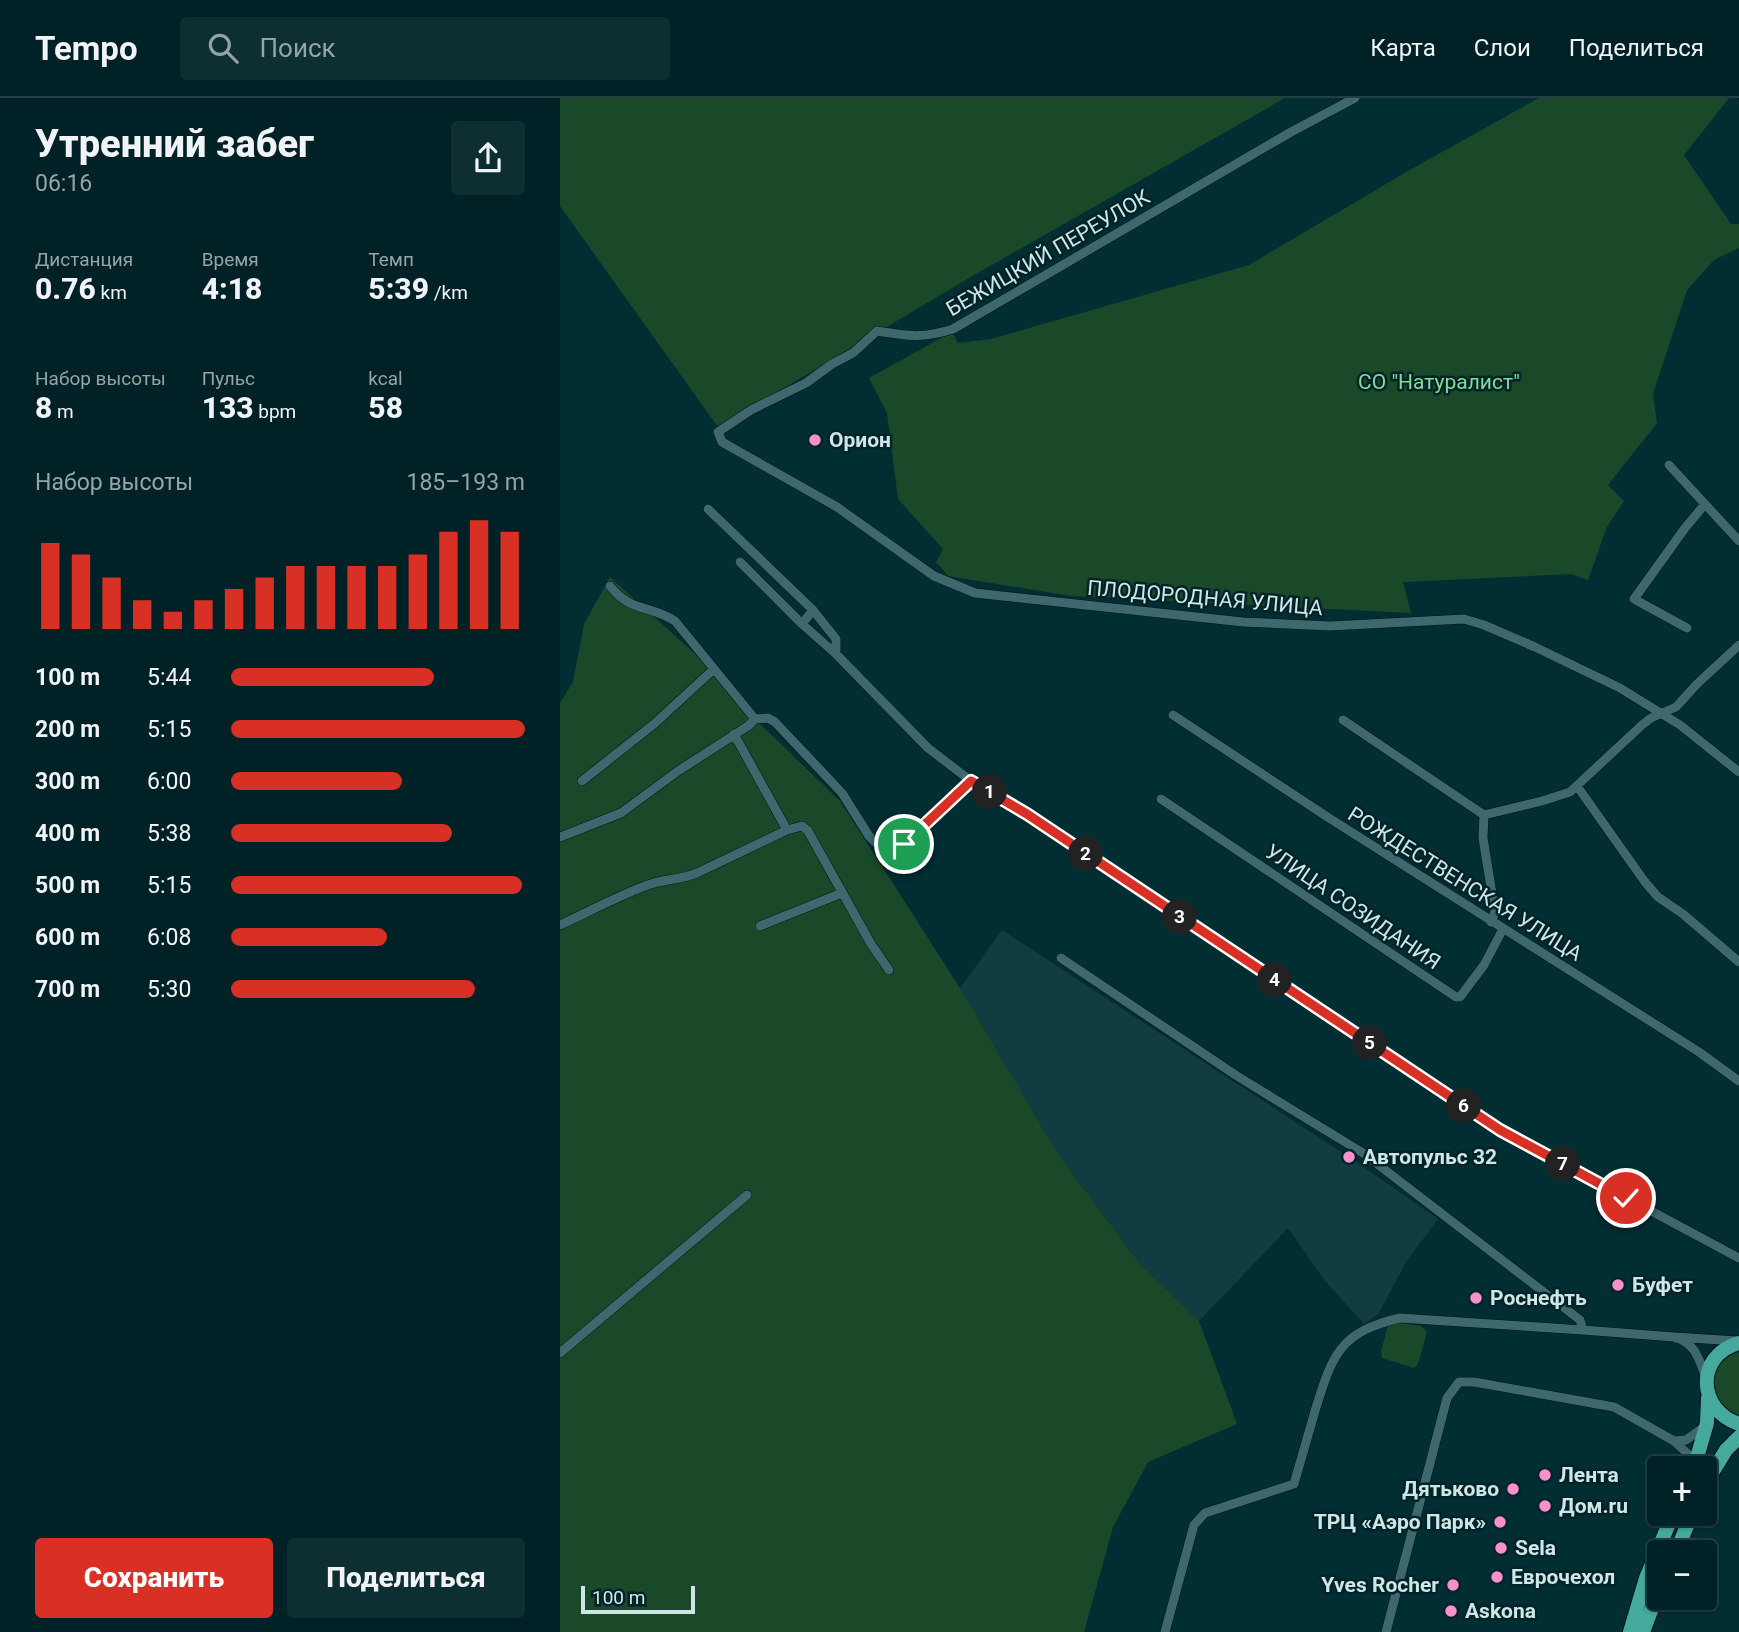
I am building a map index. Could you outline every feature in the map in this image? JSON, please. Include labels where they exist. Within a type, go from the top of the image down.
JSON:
[{"type":"main road","points":[[1697,1456],[1707,1423],[1710,1366],[1718,1354],[1739,1342]]},
{"type":"main road","points":[[1707,1386],[1719,1414],[1739,1424]]},
{"type":"main road","points":[[1717,1465],[1726,1450],[1739,1437]]},
{"type":"main road","points":[[1630,1632],[1646,1578],[1668,1526]]},
{"type":"main road","points":[[1643,1632],[1651,1610]]},
{"type":"street","name":"БЕЖИЦКИЙ ПЕРЕУЛОК","points":[[718,432],[751,410],[806,383],[853,353],[877,331],[918,337],[953,329],[1291,132],[1355,98]]},
{"type":"street","name":"ПЛОДОРОДНАЯ УЛИЦА","points":[[718,432],[727,446],[837,507],[934,576],[975,593],[1243,622],[1330,626],[1464,619],[1497,630],[1591,673],[1663,714],[1739,772]]},
{"type":"street","points":[[1669,465],[1739,541]]},
{"type":"street","points":[[1687,628],[1634,599],[1685,527],[1705,504]]},
{"type":"street","points":[[708,509],[813,610],[836,639],[836,654]]},
{"type":"street","points":[[740,562],[836,654],[928,748],[971,781],[1027,814],[1500,1130],[1739,1258]]},
{"type":"street","points":[[610,586],[626,603],[657,611],[675,621],[755,719]]},
{"type":"street","points":[[802,624],[813,610]]},
{"type":"street","points":[[1343,720],[1484,815],[1570,792],[1642,724],[1676,707],[1739,645]]},
{"type":"street","points":[[582,780],[654,724],[714,670]]},
{"type":"street","name":"РОЖДЕСТВЕНСКАЯ УЛИЦА","points":[[1173,715],[1492,922],[1699,1052],[1739,1081]]},
{"type":"street","points":[[560,837],[621,813],[755,719],[768,718],[775,722],[834,783],[876,844],[888,847],[904,844],[971,781]]},
{"type":"street","points":[[734,734],[787,830]]},
{"type":"street","points":[[1577,786],[1644,882],[1658,897],[1683,914],[1739,962]]},
{"type":"street","name":"УЛИЦА СОЗИДАНИЯ","points":[[1161,799],[1456,997],[1460,997],[1471,984],[1503,929]]},
{"type":"street","points":[[1484,815],[1483,838],[1495,912],[1492,922]]},
{"type":"street","points":[[560,925],[644,886],[697,873],[787,830],[802,826],[808,831],[889,970]]},
{"type":"street","points":[[760,926],[842,893]]},
{"type":"street","points":[[1061,958],[1237,1076],[1363,1153],[1580,1320],[1583,1330]]},
{"type":"street","points":[[560,1353],[747,1195]]},
{"type":"street","points":[[1165,1632],[1194,1525],[1205,1513],[1294,1484],[1326,1374],[1340,1349],[1358,1333],[1400,1318],[1739,1342]]},
{"type":"street","points":[[1674,1338],[1689,1343],[1695,1350],[1707,1386]]},
{"type":"street","points":[[1387,1632],[1447,1398],[1459,1382],[1474,1382],[1614,1407],[1674,1441],[1689,1456]]},
{"type":"street","points":[[1674,1441],[1695,1436],[1707,1423]]},
{"type":"shaded area","points":[[1002,930],[1358,1163],[1438,1219],[1406,1262],[1379,1313],[1364,1324],[1326,1282],[1288,1228],[1199,1321],[1139,1263],[1058,1154],[960,988]]},
{"type":"green space","points":[[560,98],[1285,98],[969,278],[718,427],[560,206]]},
{"type":"green space","name":"СО \"Натуралист\"","points":[[1539,98],[1729,98],[1684,155],[1731,224],[1739,224],[1739,248],[1714,260],[1687,290],[1653,394],[1657,423],[1608,485],[1624,501],[1607,527],[1588,580],[1571,574],[1403,582],[1411,613],[1071,596],[948,576],[936,562],[943,549],[898,499],[887,413],[869,378],[952,332],[958,343],[991,339],[1249,265],[1408,171]]},
{"type":"green space","points":[[610,577],[713,670],[755,719],[840,801],[960,988],[1058,1154],[1139,1263],[1199,1321],[1237,1424],[1148,1462],[1113,1527],[1084,1632],[560,1632],[560,703],[573,682],[584,624]]},
{"type":"green space","points":[[1395,1322],[1421,1326],[1427,1332],[1418,1364],[1414,1368],[1382,1358],[1381,1351],[1388,1326]]},
{"type":"green space","points":[[1739,1352],[1739,1418],[1724,1410],[1718,1402],[1714,1385],[1718,1368],[1723,1361]]},
{"type":"place","name":"Орион","points":[[815,440]]},
{"type":"place","name":"Автопульс 32","points":[[1349,1157]]},
{"type":"place","name":"Буфет","points":[[1618,1285]]},
{"type":"place","name":"Роснефть","points":[[1476,1298]]},
{"type":"place","name":"Лента","points":[[1545,1475]]},
{"type":"place","name":"Дятьково","points":[[1513,1489]]},
{"type":"place","name":"Дом.ru","points":[[1545,1506]]},
{"type":"place","name":"ТРЦ «Аэро Парк»","points":[[1500,1522]]},
{"type":"place","name":"Sela","points":[[1501,1548]]},
{"type":"place","name":"Еврочехол","points":[[1497,1577]]},
{"type":"place","name":"Yves Rocher","points":[[1453,1585]]},
{"type":"place","name":"Askona","points":[[1451,1611]]},
{"type":"route","points":[[904,844],[971,781],[1027,814],[1500,1130],[1626,1198]]}]
